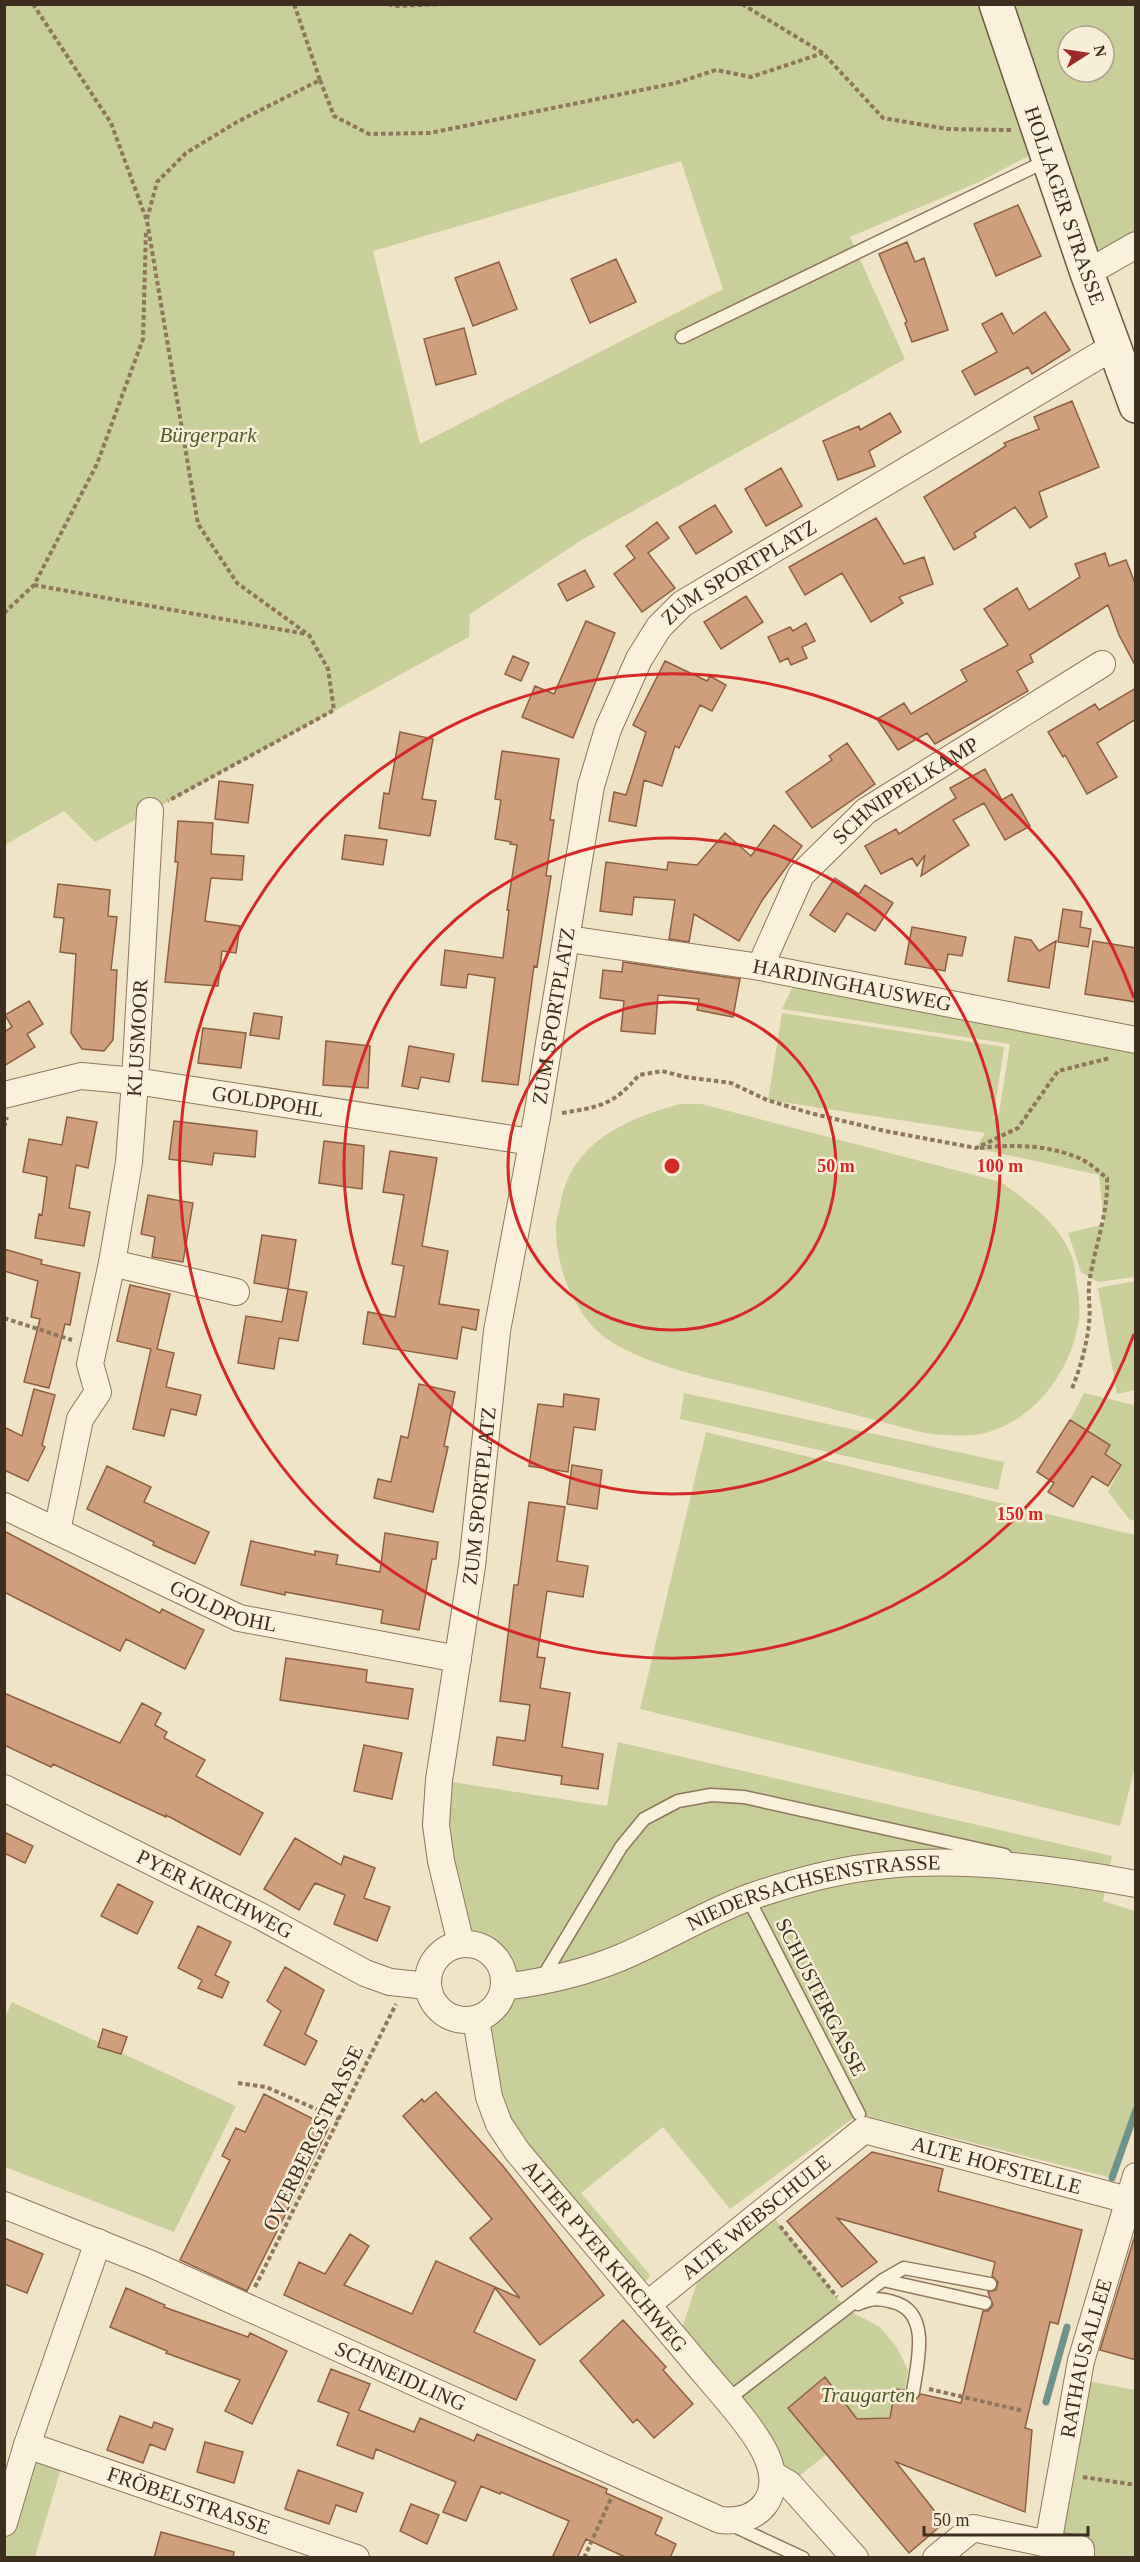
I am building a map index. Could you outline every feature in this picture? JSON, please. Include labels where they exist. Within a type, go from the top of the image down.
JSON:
[{"type":"street","name":"HOLLAGER STRASSE","points":[[996,4],[1087,273],[1136,406]]},
{"type":"street","points":[[1087,273],[1136,245]]},
{"type":"street","name":"ZUM SPORTPLATZ","points":[[460,1944],[441,1861],[436,1825],[439,1780],[472,1566],[497,1332],[568,939],[591,786],[608,729],[639,659],[658,627],[682,604],[708,586],[1113,347]]},
{"type":"street","name":"SCHNIPPELKAMP","points":[[760,967],[801,875],[866,811],[1102,664]]},
{"type":"street","name":"KLUSMOOR","points":[[57,1531],[80,1419],[98,1392],[90,1364],[112,1263],[129,1162],[150,811]]},
{"type":"street","name":"HARDINGHAUSWEG","points":[[568,939],[760,967],[1127,1047]]},
{"type":"street","name":"GOLDPOHL","points":[[4,1095],[81,1076],[135,1082],[532,1142]]},
{"type":"street","points":[[112,1263],[236,1292]]},
{"type":"street","name":"GOLDPOHL","points":[[4,1506],[239,1618],[458,1659]]},
{"type":"street","name":"PYER KIRCHWEG","points":[[4,1788],[260,1916],[365,1973],[390,1982],[417,1985]]},
{"type":"street","name":"NIEDERSACHSENSTRASSE","points":[[504,1987],[540,1982],[582,1972],[622,1958],[748,1898],[820,1876],[887,1865],[958,1863],[1083,1874],[1136,1884]]},
{"type":"street","points":[[460,1944],[485,1949],[495,1958],[501,1968],[504,1987],[498,2002],[489,2012],[476,2019],[463,2020],[450,2017],[439,2009],[417,1985],[440,1954],[460,1944]]},
{"type":"street","name":"ALTER PYER KIRCHWEG","points":[[476,2019],[489,2097],[500,2124],[517,2151],[727,2400],[762,2447],[772,2474]]},
{"type":"street","name":"ALTE HOFSTELLE","points":[[861,2122],[1132,2188]]},
{"type":"street","name":"ALTE WEBSCHULE","points":[[647,2305],[766,2208],[861,2122]]},
{"type":"street","name":"RATHAUSALLEE","points":[[1048,2544],[1081,2361],[1128,2233],[1132,2188]]},
{"type":"street","name":"SCHNEIDLING","points":[[4,2205],[98,2242],[246,2307],[720,2520]]},
{"type":"street","points":[[4,2523],[9,2489],[27,2445],[98,2242]]},
{"type":"street","name":"FRÖBELSTRASSE","points":[[27,2445],[352,2557]]},
{"type":"street","points":[[720,2520],[747,2518],[762,2510],[772,2490],[772,2474]]},
{"type":"street","points":[[772,2474],[789,2484],[855,2558]]},
{"type":"street","points":[[936,2558],[973,2528],[1081,2549],[1081,2558]]},
{"type":"lane","points":[[682,337],[1047,154]]},
{"type":"lane","points":[[540,1982],[621,1847],[644,1819],[678,1801],[711,1795],[744,1797],[1136,1884]]},
{"type":"lane","name":"SCHUSTERGASSE","points":[[748,1898],[861,2122]]},
{"type":"lane","points":[[727,2400],[883,2280],[904,2268],[990,2284]]},
{"type":"lane","points":[[883,2280],[985,2303]]},
{"type":"lane","points":[[846,2309],[870,2298],[900,2304],[911,2313],[918,2325],[919,2355],[911,2389]]},
{"type":"lane","points":[[720,2520],[802,2558]]},
{"type":"path","points":[[33,4],[111,123],[147,221],[198,524],[237,583],[309,635],[328,669],[334,710],[150,811]]},
{"type":"path","points":[[294,4],[334,116],[369,134],[429,133],[676,84],[716,70],[751,77],[824,53]]},
{"type":"path","points":[[388,4],[394,6],[445,4]]},
{"type":"path","points":[[742,4],[824,53],[884,118],[948,129],[1011,130],[1047,154]]},
{"type":"path","points":[[4,612],[34,585],[97,464],[143,339],[147,221],[157,182],[186,153],[237,122],[320,80]]},
{"type":"path","points":[[34,585],[309,635]]},
{"type":"path","points":[[976,1148],[1018,1128],[1059,1071],[1102,1062],[1127,1047]]},
{"type":"path","points":[[537,1117],[596,1108],[623,1094],[639,1075],[662,1071],[685,1077],[731,1083],[767,1100],[852,1124],[976,1148],[1016,1144],[1082,1159],[1107,1178],[1108,1197],[1089,1282],[1090,1323],[1083,1361],[1071,1391]]},
{"type":"path","points":[[4,1318],[93,1348]]},
{"type":"path","name":"OVERBERGSTRASSE","points":[[246,2307],[339,2119],[417,1985]]},
{"type":"path","points":[[238,2083],[266,2087],[339,2119]]},
{"type":"path","points":[[766,2208],[846,2309]]},
{"type":"path","points":[[911,2389],[1024,2411]]},
{"type":"path","points":[[584,2558],[622,2474]]},
{"type":"path","points":[[1062,2474],[1136,2485]]},
{"type":"green space","name":"Bürgerpark","points":[[4,5],[1135,5],[1135,245],[1087,273],[1044,148],[979,182],[850,237],[905,359],[583,539],[470,614],[469,637],[95,842],[64,811],[5,845]],"holes":[[[681,161],[723,289],[420,444],[373,251]]]},
{"type":"green space","points":[[799,974],[1135,1040],[1135,1277],[1098,1282],[1081,1272],[1068,1233],[1104,1224],[1099,1175],[976,1148],[985,1133],[768,1100],[782,1013],[1004,1047],[993,1120],[999,1113],[1010,1044],[782,1009]]},
{"type":"green space","points":[[680,1104],[702,1104],[1001,1182],[1022,1198],[1043,1215],[1060,1234],[1074,1262],[1079,1296],[1079,1320],[1073,1344],[1066,1362],[1045,1394],[1016,1420],[980,1434],[925,1433],[675,1369],[629,1352],[609,1341],[594,1328],[578,1307],[562,1271],[556,1226],[566,1184],[575,1166],[603,1137],[639,1117]]},
{"type":"green space","points":[[1135,1281],[1135,1390],[1117,1394],[1098,1288]]},
{"type":"green space","points":[[684,1393],[1004,1462],[998,1490],[680,1419]]},
{"type":"green space","points":[[1084,1393],[1134,1405],[1135,1520],[1130,1520],[1108,1492],[1121,1465],[1105,1454],[1110,1445],[1070,1420]]},
{"type":"green space","points":[[706,1432],[1135,1535],[1136,1763],[1120,1826],[640,1709]]},
{"type":"green space","points":[[618,1742],[1112,1856],[1103,1901],[1135,1911],[1136,2110],[1112,2178],[859,2114],[730,2209],[663,2127],[581,2193],[650,2275],[638,2294],[499,2124],[483,2016],[495,2006],[502,1995],[504,1983],[497,1961],[476,1947],[461,1944],[439,1780],[607,1806]]},
{"type":"green space","points":[[12,2002],[236,2106],[174,2232],[5,2167],[4,2019]]},
{"type":"green space","name":"Traugarten","points":[[767,2208],[846,2309],[880,2327],[896,2346],[908,2370],[905,2390],[895,2389],[893,2417],[857,2419],[824,2378],[788,2408],[827,2454],[789,2484],[678,2341],[705,2258]]},
{"type":"green space","points":[[1078,2379],[1135,2390],[1135,2557],[1081,2557],[1048,2544]]},
{"type":"green space","points":[[27,2445],[64,2458],[35,2557],[5,2558],[5,2523]]},
{"type":"building","points":[[1018,205],[1041,256],[996,276],[974,224]]},
{"type":"building","points":[[907,242],[915,262],[924,258],[948,330],[912,342],[905,323],[907,322],[879,254]]},
{"type":"building","points":[[616,259],[636,302],[590,323],[571,279]]},
{"type":"building","points":[[499,262],[517,309],[473,326],[455,278]]},
{"type":"building","points":[[1045,312],[1070,350],[1032,374],[1028,367],[975,395],[962,371],[997,352],[982,324],[1002,313],[1013,334]]},
{"type":"building","points":[[464,328],[476,374],[436,385],[424,339]]},
{"type":"building","points":[[1072,401],[1099,467],[1039,492],[1047,517],[1030,528],[1015,507],[974,533],[976,537],[954,550],[924,497],[1006,446],[1004,443],[1039,429],[1034,417]]},
{"type":"building","points":[[890,413],[901,432],[869,451],[875,466],[838,480],[823,441],[859,426],[860,430]]},
{"type":"building","points":[[781,468],[802,506],[766,526],[745,489]]},
{"type":"building","points":[[715,505],[732,532],[696,554],[679,527]]},
{"type":"building","points":[[876,518],[904,564],[924,557],[933,584],[899,597],[903,603],[871,622],[842,573],[805,595],[789,567]]},
{"type":"building","points":[[657,522],[669,538],[648,553],[675,588],[642,612],[614,574],[635,558],[626,546]]},
{"type":"building","points":[[1105,553],[1109,566],[1126,560],[1136,586],[1136,667],[1119,635],[1108,605],[1030,655],[1033,662],[1017,671],[1028,691],[935,744],[927,733],[898,750],[877,719],[904,703],[911,714],[967,681],[961,670],[1008,645],[984,609],[1017,588],[1029,610],[1080,577],[1075,564]]},
{"type":"building","points":[[585,570],[594,587],[567,601],[558,584]]},
{"type":"building","points":[[746,596],[763,622],[721,649],[704,622]]},
{"type":"building","points":[[586,621],[615,633],[573,738],[522,717],[535,686],[554,694]]},
{"type":"building","points":[[806,623],[815,641],[802,647],[807,658],[791,665],[788,658],[780,662],[768,637],[790,627],[793,631]]},
{"type":"building","points":[[513,656],[529,663],[521,681],[505,674]]},
{"type":"building","points":[[665,661],[707,681],[710,676],[726,685],[712,711],[700,705],[679,748],[675,746],[662,786],[644,780],[636,826],[609,821],[614,792],[626,795],[646,732],[633,725]]},
{"type":"building","points":[[1136,688],[1136,719],[1097,743],[1117,777],[1087,794],[1065,755],[1063,757],[1048,732],[1095,704],[1099,710]]},
{"type":"building","points":[[400,732],[433,739],[422,799],[436,801],[430,836],[379,828],[384,793],[389,794]]},
{"type":"building","points":[[847,743],[875,784],[812,828],[786,792],[832,760],[829,756]]},
{"type":"building","points":[[502,751],[559,759],[550,820],[554,820],[546,876],[551,876],[537,967],[534,966],[518,1085],[482,1081],[495,978],[468,974],[466,988],[441,985],[445,950],[503,958],[509,910],[507,910],[517,845],[495,839],[501,800],[495,799]]},
{"type":"building","points":[[985,769],[1002,800],[1012,794],[1030,826],[1005,840],[984,803],[953,820],[969,845],[921,876],[925,855],[917,866],[912,858],[881,874],[865,846],[896,829],[899,834],[956,798],[950,788]]},
{"type":"building","points":[[219,781],[253,785],[248,823],[215,819]]},
{"type":"building","points":[[178,821],[213,823],[211,854],[244,856],[242,880],[211,878],[205,921],[240,926],[236,953],[222,951],[218,986],[165,982],[178,862],[175,862]]},
{"type":"building","points":[[774,825],[802,846],[763,899],[739,941],[694,914],[689,942],[669,939],[675,900],[634,897],[632,915],[600,911],[606,862],[667,870],[668,862],[697,865],[725,833],[751,856]]},
{"type":"building","points":[[345,835],[387,840],[383,865],[342,859]]},
{"type":"building","points":[[835,878],[859,894],[865,885],[893,903],[875,931],[847,913],[835,932],[810,915]]},
{"type":"building","points":[[58,884],[110,890],[108,916],[117,917],[111,970],[117,970],[113,1040],[104,1051],[82,1049],[71,1033],[76,954],[60,952],[64,918],[54,917]]},
{"type":"building","points":[[1063,909],[1082,912],[1080,927],[1091,929],[1088,947],[1058,942]]},
{"type":"building","points":[[912,927],[966,937],[962,956],[948,954],[945,971],[905,964]]},
{"type":"building","points":[[1015,937],[1031,940],[1039,951],[1056,941],[1049,988],[1008,981]]},
{"type":"building","points":[[1093,941],[1136,948],[1136,1002],[1085,994]]},
{"type":"building","points":[[623,962],[740,979],[733,1017],[697,1010],[699,999],[658,995],[655,1034],[621,1031],[624,1001],[600,998],[603,970],[622,972]]},
{"type":"building","points":[[29,1001],[43,1024],[27,1034],[35,1047],[4,1066],[4,1032],[12,1027],[5,1015]]},
{"type":"building","points":[[254,1013],[282,1017],[279,1039],[250,1035]]},
{"type":"building","points":[[203,1028],[246,1033],[241,1068],[198,1063]]},
{"type":"building","points":[[326,1041],[370,1046],[368,1088],[323,1085]]},
{"type":"building","points":[[409,1046],[454,1054],[449,1082],[421,1077],[418,1089],[402,1086]]},
{"type":"building","points":[[67,1117],[97,1122],[88,1168],[76,1165],[69,1208],[90,1212],[84,1246],[35,1238],[39,1214],[42,1215],[47,1177],[23,1172],[29,1139],[62,1145]]},
{"type":"building","points":[[174,1121],[257,1131],[255,1157],[214,1153],[212,1165],[169,1159]]},
{"type":"building","points":[[324,1141],[364,1146],[362,1189],[319,1183]]},
{"type":"building","points":[[390,1151],[437,1158],[422,1246],[448,1251],[439,1304],[479,1310],[476,1330],[462,1327],[457,1359],[363,1344],[368,1312],[395,1317],[404,1266],[392,1264],[404,1195],[383,1192]]},
{"type":"building","points":[[148,1195],[193,1203],[183,1262],[152,1257],[155,1237],[141,1234]]},
{"type":"building","points":[[262,1235],[296,1240],[288,1289],[254,1283]]},
{"type":"building","points":[[4,1249],[42,1260],[41,1264],[80,1273],[70,1325],[65,1324],[49,1388],[24,1382],[40,1319],[31,1317],[38,1281],[4,1271]]},
{"type":"building","points":[[130,1285],[170,1294],[157,1349],[174,1353],[166,1387],[201,1395],[196,1415],[171,1409],[164,1436],[133,1429],[151,1349],[117,1341]]},
{"type":"building","points":[[288,1289],[307,1292],[298,1341],[279,1338],[274,1369],[238,1363],[246,1316],[282,1322]]},
{"type":"building","points":[[419,1384],[455,1392],[444,1446],[448,1447],[433,1512],[374,1498],[378,1479],[391,1482],[401,1436],[408,1438]]},
{"type":"building","points":[[34,1389],[55,1395],[42,1445],[45,1447],[28,1481],[4,1470],[4,1427],[22,1436]]},
{"type":"building","points":[[564,1394],[599,1399],[595,1430],[574,1427],[568,1472],[529,1466],[538,1404],[563,1407]]},
{"type":"building","points":[[1070,1420],[1110,1445],[1105,1454],[1121,1465],[1108,1486],[1092,1476],[1073,1507],[1048,1492],[1054,1483],[1037,1472]]},
{"type":"building","points":[[572,1465],[602,1470],[597,1509],[567,1504]]},
{"type":"building","points":[[107,1466],[151,1487],[144,1502],[209,1532],[195,1564],[153,1545],[154,1542],[87,1509]]},
{"type":"building","points":[[529,1502],[565,1507],[557,1561],[588,1566],[583,1597],[547,1591],[537,1657],[545,1658],[540,1688],[570,1693],[562,1747],[603,1754],[598,1789],[561,1784],[562,1776],[493,1765],[497,1737],[525,1741],[530,1705],[500,1701],[514,1585],[518,1585]]},
{"type":"building","points":[[4,1531],[160,1613],[162,1609],[204,1630],[185,1669],[126,1639],[120,1651],[4,1592]]},
{"type":"building","points":[[385,1533],[438,1542],[436,1559],[432,1559],[419,1630],[381,1623],[383,1610],[285,1592],[285,1595],[241,1585],[251,1541],[315,1555],[315,1551],[338,1555],[336,1564],[380,1572]]},
{"type":"building","points":[[286,1658],[367,1670],[366,1682],[413,1689],[408,1719],[280,1700]]},
{"type":"building","points":[[4,1693],[120,1743],[142,1703],[161,1713],[155,1725],[167,1732],[164,1738],[205,1760],[196,1776],[263,1813],[240,1855],[166,1815],[166,1817],[53,1764],[51,1767],[4,1745]]},
{"type":"building","points":[[364,1745],[402,1753],[392,1799],[354,1791]]},
{"type":"building","points":[[4,1832],[33,1846],[25,1863],[4,1853]]},
{"type":"building","points":[[295,1838],[341,1865],[344,1856],[375,1868],[364,1898],[390,1907],[377,1941],[334,1924],[345,1895],[315,1883],[299,1910],[264,1889]]},
{"type":"building","points":[[118,1884],[153,1902],[137,1934],[101,1916]]},
{"type":"building","points":[[198,1926],[231,1942],[215,1975],[229,1982],[222,1998],[198,1988],[202,1980],[178,1968]]},
{"type":"building","points":[[285,1967],[324,1990],[305,2034],[317,2041],[305,2065],[264,2045],[281,2011],[267,2001]]},
{"type":"building","points":[[103,2029],[127,2037],[121,2054],[98,2047]]},
{"type":"building","points":[[436,2092],[503,2166],[604,2295],[540,2345],[495,2288],[474,2332],[535,2360],[516,2400],[284,2295],[299,2262],[325,2274],[350,2234],[369,2246],[344,2285],[412,2314],[436,2261],[520,2298],[470,2238],[492,2219],[403,2116],[422,2099],[424,2102]]},
{"type":"building","points":[[264,2094],[329,2127],[247,2291],[180,2260],[230,2160],[222,2156],[236,2128],[245,2132]]},
{"type":"building","points":[[872,2152],[943,2169],[938,2191],[1082,2230],[1058,2324],[1050,2322],[1025,2428],[1032,2430],[1025,2512],[896,2462],[944,2523],[909,2553],[788,2408],[825,2377],[857,2419],[890,2418],[895,2389],[905,2390],[911,2400],[921,2394],[961,2403],[983,2311],[988,2311],[993,2305],[988,2292],[996,2290],[998,2282],[992,2276],[995,2262],[837,2218],[877,2262],[842,2287],[787,2221]]},
{"type":"building","points":[[1136,2232],[1136,2360],[1100,2350]]},
{"type":"building","points":[[4,2238],[43,2254],[27,2293],[4,2284]]},
{"type":"building","points":[[126,2288],[165,2305],[164,2307],[248,2337],[250,2333],[287,2351],[252,2424],[225,2411],[240,2380],[166,2353],[167,2351],[110,2327]]},
{"type":"building","points":[[623,2320],[666,2367],[663,2370],[693,2404],[654,2438],[637,2419],[633,2423],[580,2361]]},
{"type":"building","points":[[331,2369],[370,2384],[359,2410],[414,2432],[420,2418],[474,2441],[477,2434],[607,2489],[606,2493],[662,2518],[655,2534],[676,2544],[670,2558],[627,2558],[586,2539],[577,2558],[552,2558],[569,2521],[501,2492],[500,2494],[481,2486],[466,2521],[443,2512],[456,2482],[376,2449],[373,2459],[337,2445],[349,2413],[318,2401]]},
{"type":"building","points":[[120,2416],[152,2428],[154,2422],[173,2429],[165,2450],[150,2444],[143,2463],[107,2450]]},
{"type":"building","points":[[205,2442],[243,2452],[234,2483],[197,2472]]},
{"type":"building","points":[[298,2470],[363,2493],[356,2512],[336,2505],[329,2524],[285,2509]]},
{"type":"building","points":[[411,2504],[439,2515],[427,2544],[400,2531]]},
{"type":"building","points":[[161,2532],[234,2552],[233,2558],[154,2558]]},
{"type":"waterway","points":[[1112,2178],[1136,2110]]},
{"type":"waterway","points":[[1046,2402],[1067,2327]]}]
